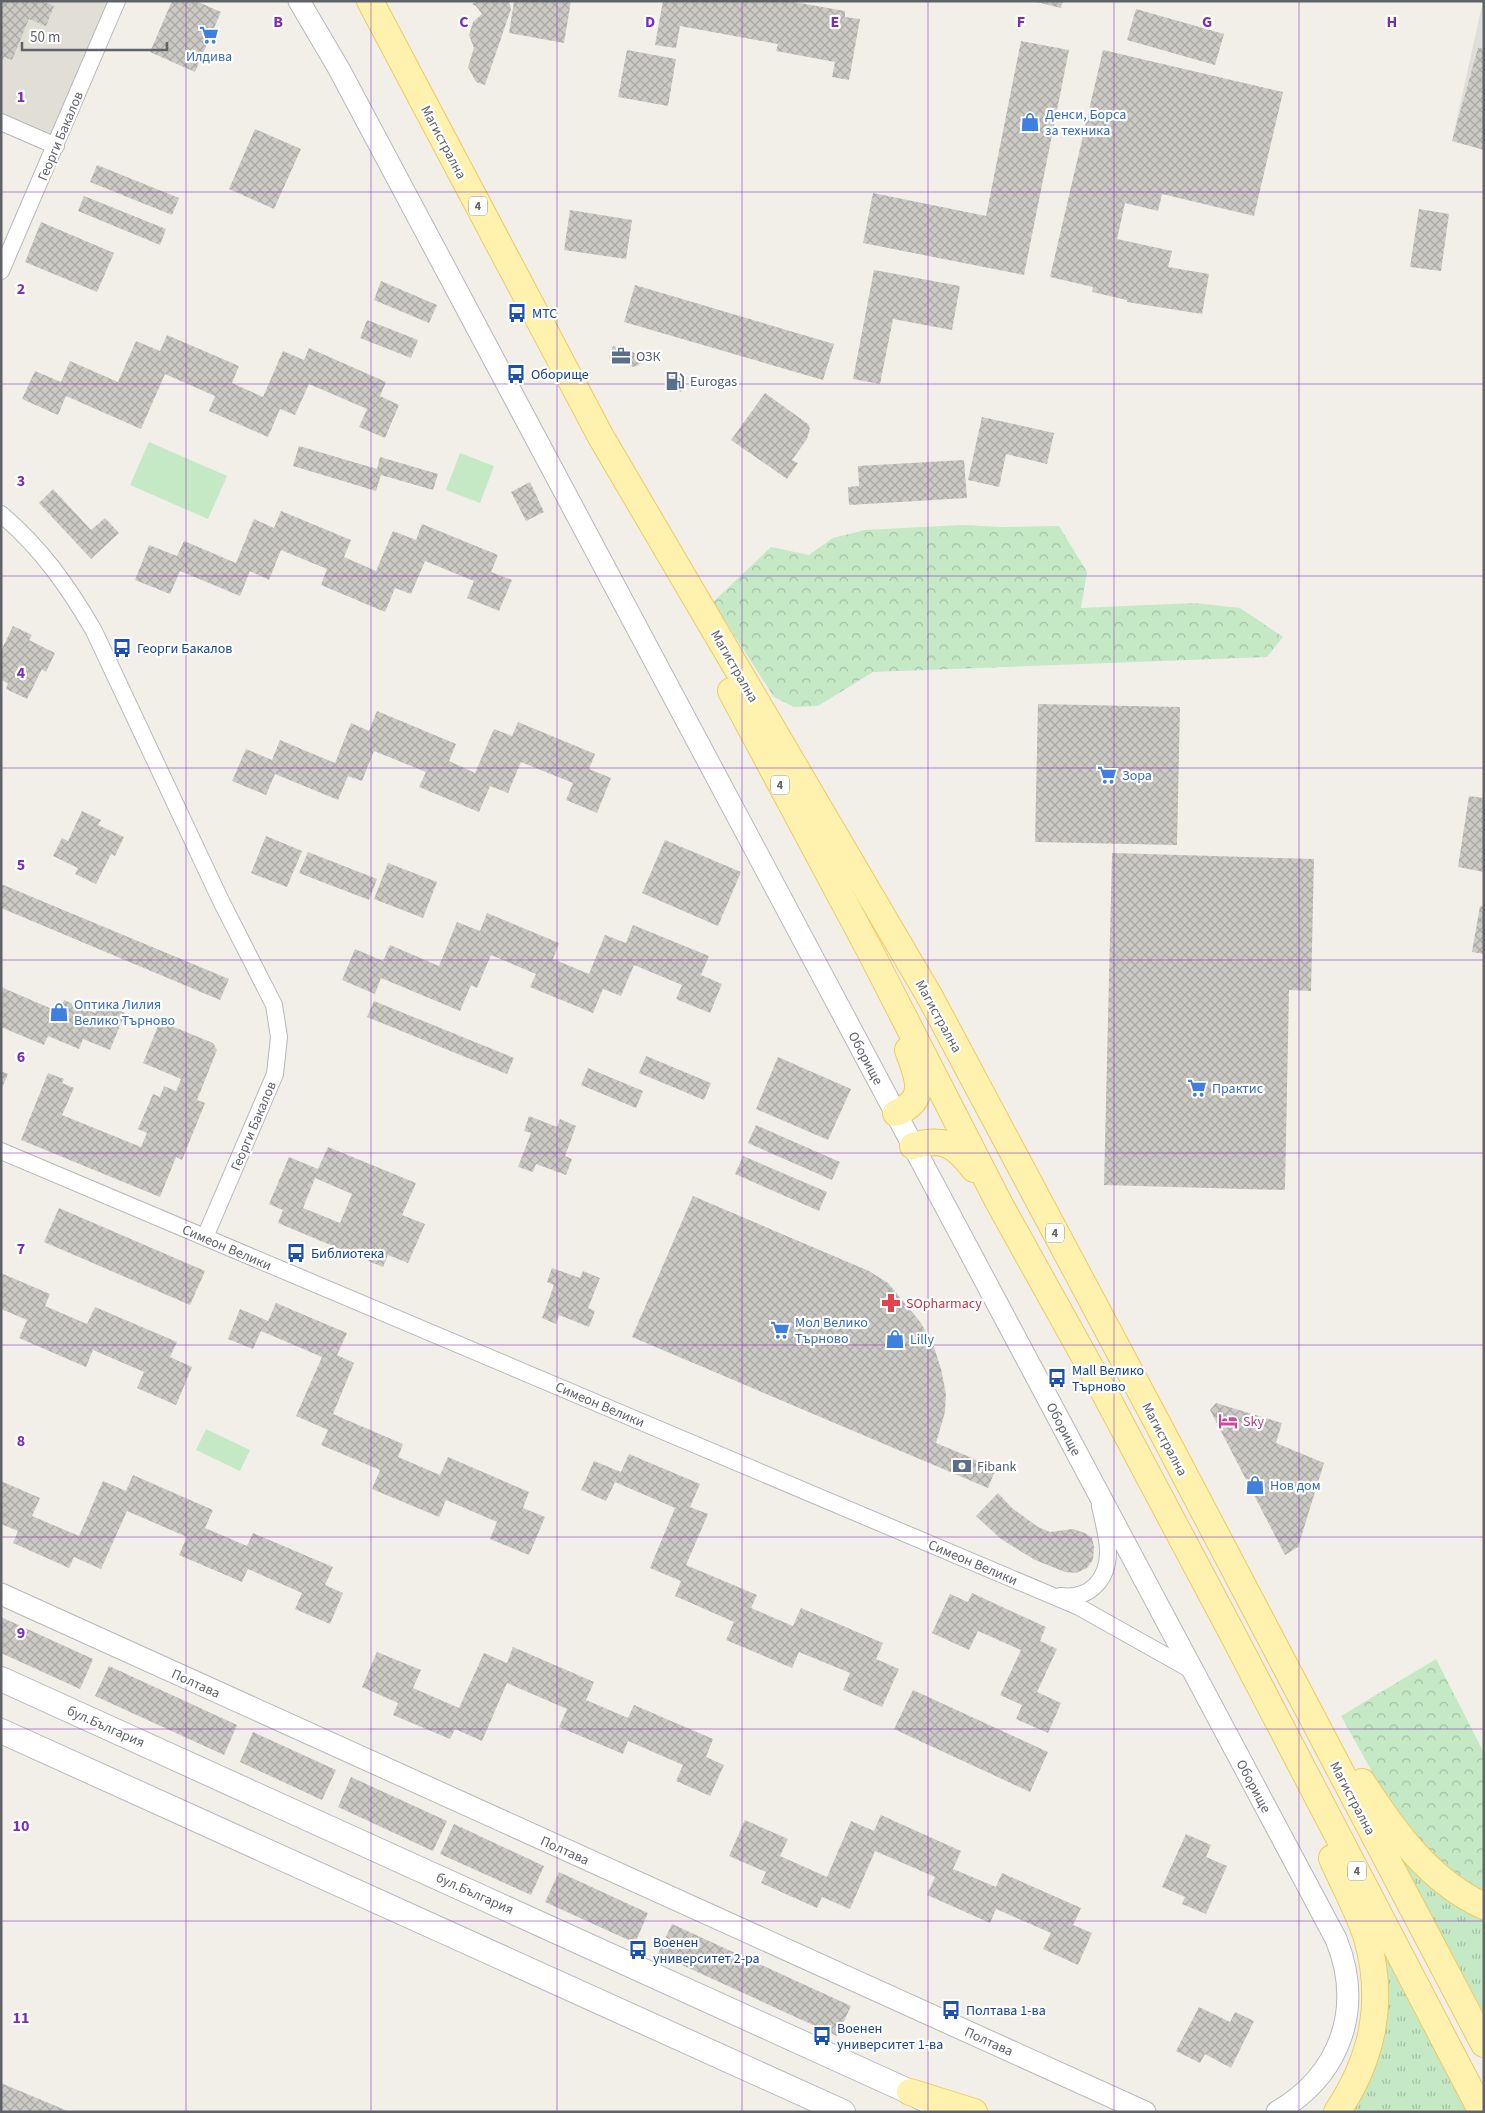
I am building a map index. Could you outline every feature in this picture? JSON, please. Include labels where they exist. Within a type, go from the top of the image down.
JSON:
[{"type":"main road","name":"Магистрална","points":[[370,1],[600,437],[930,997],[1484,2044]]},
{"type":"main road","name":"4","points":[[600,437],[753,734],[869,949],[999,1203],[1103,1390],[1482,2112]]},
{"type":"main road","points":[[869,949],[918,1081],[915,1101],[911,1106],[896,1114]]},
{"type":"main road","points":[[913,1146],[935,1141],[953,1147],[967,1160],[999,1203]]},
{"type":"main road","points":[[1258,1618],[1392,1826],[1433,1873],[1461,1894],[1484,1906]]},
{"type":"main road","points":[[1231,1631],[1367,1937],[1376,1984],[1375,2017],[1362,2066],[1350,2092],[1337,2112]]},
{"type":"main road","name":"бул.България","points":[[1,1678],[910,2092],[947,2112]]},
{"type":"main road","points":[[1,1731],[843,2112]]},
{"type":"main road","points":[[910,2092],[974,2112]]},
{"type":"street","name":"Георги Бакалов","points":[[1,270],[117,1]]},
{"type":"street","name":"Оборище","points":[[299,1],[339,69],[1336,1940],[1346,1966],[1348,2008],[1338,2048],[1316,2082],[1290,2104],[1277,2112]]},
{"type":"street","points":[[1,122],[56,146]]},
{"type":"street","name":"Георги Бакалов","points":[[1,514],[41,552],[73,595],[94,631],[221,901],[274,1005],[279,1037],[275,1074],[205,1238]]},
{"type":"street","name":"Симеон Велики","points":[[1,1151],[1079,1607],[1193,1670]]},
{"type":"street","points":[[1050,1595],[1079,1596],[1094,1588],[1102,1575],[1108,1548],[1098,1493]]},
{"type":"street","name":"Полтава","points":[[1,1594],[1137,2108]]},
{"type":"shaded area","points":[[1,1],[117,1],[56,146],[1,122]]},
{"type":"shaded area","points":[[1484,1],[1484,148],[1452,141]]},
{"type":"green space","points":[[149,442],[227,476],[208,519],[130,485]]},
{"type":"green space","points":[[460,453],[494,466],[480,503],[446,490]]},
{"type":"green space","points":[[963,525],[1002,527],[1059,526],[1087,572],[1081,608],[1194,603],[1240,608],[1283,637],[1267,657],[873,672],[818,706],[794,707],[774,697],[713,602],[771,547],[809,555],[833,538],[865,530]]},
{"type":"green space","points":[[206,1429],[250,1450],[240,1471],[196,1450]]},
{"type":"green space","points":[[1436,1659],[1484,1753],[1484,1891],[1459,1875],[1434,1855],[1403,1821],[1380,1786],[1341,1716]]},
{"type":"green space","points":[[1396,1851],[1484,1917],[1484,2013]]},
{"type":"green space","points":[[1378,1940],[1470,2112],[1346,2112]]},
{"type":"building","points":[[1,1],[43,1],[54,6],[46,26],[29,19],[12,60],[4,57],[1,64]]},
{"type":"building","points":[[172,1],[196,1],[221,12],[195,72],[150,52]]},
{"type":"building","points":[[477,1],[509,1],[511,9],[485,85],[476,82],[468,67],[474,48],[469,35],[473,22],[482,14],[472,4]]},
{"type":"building","points":[[514,1],[571,1],[564,43],[509,33]]},
{"type":"building","points":[[663,1],[788,1],[845,11],[845,17],[860,19],[849,80],[832,77],[835,62],[776,51],[778,44],[680,26],[676,48],[655,45]]},
{"type":"building","points":[[1032,1],[1063,1],[1061,8]]},
{"type":"building","points":[[1136,9],[1224,34],[1215,65],[1127,40]]},
{"type":"building","name":"Денси, Борса за техника","points":[[1021,41],[1069,50],[1024,275],[863,243],[873,193],[986,216]]},
{"type":"building","points":[[1478,48],[1484,49],[1484,150],[1452,141]]},
{"type":"building","points":[[627,50],[676,59],[668,106],[618,97]]},
{"type":"building","points":[[1103,50],[1283,92],[1254,216],[1162,194],[1158,211],[1125,203],[1117,239],[1172,251],[1168,267],[1209,274],[1202,314],[1127,302],[1127,300],[1092,292],[1093,287],[1050,277]]},
{"type":"building","points":[[255,129],[301,149],[274,209],[229,189]]},
{"type":"building","points":[[97,165],[179,198],[172,215],[90,182]]},
{"type":"building","points":[[84,196],[166,229],[160,245],[78,211]]},
{"type":"building","points":[[1419,209],[1449,214],[1441,271],[1410,267]]},
{"type":"building","points":[[570,210],[632,220],[626,259],[564,250]]},
{"type":"building","points":[[41,222],[114,253],[97,292],[25,262]]},
{"type":"building","points":[[874,270],[960,286],[952,330],[893,319],[880,384],[853,379]]},
{"type":"building","points":[[381,281],[437,305],[429,323],[374,300]]},
{"type":"building","points":[[635,285],[834,344],[823,380],[624,322]]},
{"type":"building","points":[[367,320],[418,340],[411,358],[360,338]]},
{"type":"building","points":[[167,335],[239,366],[232,383],[263,397],[283,351],[304,360],[309,348],[386,382],[380,396],[399,405],[385,438],[359,427],[367,409],[309,384],[295,415],[280,409],[268,437],[209,411],[215,396],[165,374],[141,429],[66,396],[58,415],[22,399],[35,371],[61,382],[70,361],[118,382],[136,341],[160,351]]},
{"type":"building","points":[[613,346],[647,357],[645,362],[633,367],[609,358]]},
{"type":"building","points":[[672,372],[687,378],[681,392],[666,386]]},
{"type":"building","points":[[765,393],[808,424],[810,428],[807,439],[792,460],[798,463],[787,479],[731,440]]},
{"type":"building","points":[[982,417],[1054,433],[1047,464],[1006,454],[999,487],[968,480]]},
{"type":"building","points":[[299,446],[377,469],[380,457],[438,474],[433,490],[381,475],[376,491],[293,466]]},
{"type":"building","points":[[964,460],[967,498],[849,505],[848,487],[859,486],[858,466]]},
{"type":"building","points":[[530,482],[544,512],[526,521],[511,492]]},
{"type":"building","points":[[53,489],[91,530],[105,518],[119,533],[91,559],[39,503]]},
{"type":"building","points":[[281,511],[351,540],[344,557],[376,571],[393,531],[416,540],[422,524],[498,555],[491,572],[512,580],[499,611],[467,598],[474,581],[425,561],[411,594],[395,588],[385,612],[321,585],[327,569],[281,550],[269,580],[250,571],[240,596],[180,571],[170,594],[135,580],[149,545],[177,556],[184,541],[236,563],[254,519],[274,528]]},
{"type":"building","points":[[13,626],[32,635],[29,640],[55,653],[46,672],[42,669],[27,699],[6,689],[8,683],[1,680],[1,651]]},
{"type":"building","name":"Зора","points":[[1038,704],[1180,707],[1177,845],[1035,842]]},
{"type":"building","points":[[377,711],[456,744],[449,761],[475,773],[494,729],[512,736],[518,722],[595,754],[589,769],[611,778],[597,813],[566,800],[573,783],[521,762],[508,793],[490,786],[479,812],[419,787],[426,772],[374,751],[362,781],[348,776],[338,800],[275,774],[266,795],[232,781],[246,749],[272,760],[280,740],[335,763],[351,723],[369,731]]},
{"type":"building","points":[[1469,796],[1484,798],[1484,872],[1458,867]]},
{"type":"building","points":[[82,811],[101,820],[98,825],[124,837],[115,856],[111,854],[96,884],[75,874],[78,868],[53,856],[62,838],[68,841]]},
{"type":"building","points":[[266,836],[302,851],[287,887],[251,873]]},
{"type":"building","points":[[665,840],[741,872],[718,926],[642,893]]},
{"type":"building","points":[[308,852],[377,879],[369,900],[299,873]]},
{"type":"building","name":"Практис","points":[[1112,853],[1314,859],[1311,991],[1289,990],[1285,1190],[1104,1185]]},
{"type":"building","points":[[388,863],[437,882],[423,918],[374,899]]},
{"type":"building","points":[[1,884],[229,979],[220,1000],[1,908]]},
{"type":"building","points":[[1480,906],[1484,906],[1484,954],[1472,952]]},
{"type":"building","points":[[487,913],[559,943],[553,959],[589,974],[605,935],[626,943],[633,925],[709,956],[701,975],[722,984],[710,1013],[676,999],[682,985],[634,965],[621,996],[603,989],[593,1013],[530,987],[536,974],[491,955],[477,988],[471,985],[460,1011],[381,978],[375,994],[342,980],[355,949],[383,961],[390,945],[439,966],[457,922],[480,931]]},
{"type":"building","points":[[1,987],[59,1012],[64,1000],[95,1013],[100,1003],[125,1013],[110,1050],[83,1039],[79,1049],[48,1036],[44,1045],[1,1027]]},
{"type":"building","points":[[374,1001],[514,1058],[507,1074],[367,1017]]},
{"type":"building","points":[[164,1023],[213,1043],[217,1050],[197,1100],[205,1103],[182,1160],[176,1157],[160,1197],[21,1140],[48,1073],[64,1079],[62,1083],[74,1088],[62,1115],[141,1147],[147,1133],[138,1129],[153,1094],[160,1097],[164,1086],[176,1091],[181,1079],[143,1063],[158,1026]]},
{"type":"building","points":[[646,1056],[711,1083],[704,1100],[639,1073]]},
{"type":"building","points":[[778,1057],[851,1089],[828,1140],[756,1109]]},
{"type":"building","points":[[588,1068],[643,1091],[636,1108],[581,1085]]},
{"type":"building","points":[[1,1071],[8,1074],[1,1090]]},
{"type":"building","points":[[529,1116],[557,1127],[560,1119],[576,1126],[565,1156],[572,1159],[566,1175],[536,1164],[533,1172],[518,1167],[531,1133],[524,1131]]},
{"type":"building","points":[[756,1125],[840,1162],[832,1180],[748,1143]]},
{"type":"building","points":[[328,1147],[416,1183],[402,1215],[425,1224],[408,1263],[388,1255],[383,1267],[278,1223],[283,1210],[269,1204],[289,1157],[318,1169]],"holes":[[[315,1178],[352,1194],[340,1223],[303,1208]]]},
{"type":"building","points":[[743,1156],[827,1192],[819,1211],[735,1174]]},
{"type":"building","name":"Мол Велико Търново","points":[[693,1196],[869,1271],[888,1283],[921,1323],[934,1347],[941,1369],[946,1394],[945,1412],[936,1443],[996,1468],[988,1488],[632,1337]]},
{"type":"building","points":[[59,1208],[205,1271],[190,1305],[44,1242]]},
{"type":"building","points":[[552,1268],[580,1278],[583,1271],[600,1278],[588,1308],[595,1311],[589,1327],[559,1315],[556,1324],[542,1318],[554,1285],[547,1282]]},
{"type":"building","points":[[1,1273],[50,1294],[45,1306],[87,1324],[95,1307],[177,1342],[170,1357],[192,1367],[176,1405],[137,1388],[144,1372],[93,1350],[86,1367],[19,1338],[27,1320],[1,1309]]},
{"type":"building","points":[[276,1303],[347,1333],[337,1355],[354,1363],[333,1414],[403,1444],[398,1457],[440,1475],[448,1457],[529,1492],[523,1508],[545,1517],[529,1555],[490,1539],[497,1522],[446,1500],[439,1517],[372,1489],[380,1470],[321,1445],[328,1430],[296,1416],[322,1357],[261,1331],[253,1349],[228,1339],[240,1309],[268,1321]]},
{"type":"building","points":[[1216,1403],[1282,1423],[1276,1443],[1324,1463],[1298,1547],[1285,1555],[1210,1410]]},
{"type":"building","points":[[629,1454],[700,1484],[690,1507],[708,1514],[686,1565],[757,1595],[751,1608],[793,1626],[801,1608],[883,1643],[876,1659],[899,1669],[882,1707],[843,1690],[850,1673],[799,1652],[792,1668],[726,1640],[734,1622],[675,1596],[681,1581],[650,1568],[675,1508],[615,1482],[606,1501],[581,1490],[594,1461],[621,1472]]},
{"type":"building","points":[[133,1475],[213,1510],[205,1528],[247,1546],[253,1533],[333,1567],[325,1585],[343,1593],[330,1624],[295,1609],[302,1593],[248,1569],[242,1582],[179,1555],[187,1537],[127,1511],[101,1569],[74,1557],[69,1568],[13,1543],[18,1531],[1,1524],[1,1481],[40,1498],[32,1516],[79,1536],[103,1481],[126,1491]]},
{"type":"building","points":[[998,1493],[1012,1508],[1038,1527],[1050,1532],[1073,1529],[1085,1533],[1092,1538],[1094,1547],[1093,1560],[1087,1568],[1076,1573],[1065,1572],[1035,1560],[1001,1539],[976,1516]]},
{"type":"building","points":[[972,1593],[1046,1627],[1040,1641],[1057,1649],[1037,1692],[1061,1703],[1048,1733],[1016,1719],[1022,1705],[1000,1695],[1021,1650],[978,1631],[969,1650],[932,1633],[950,1594],[968,1602]]},
{"type":"building","points":[[1,1617],[93,1659],[80,1689],[1,1653]]},
{"type":"building","points":[[513,1647],[594,1682],[586,1700],[628,1718],[634,1705],[713,1739],[706,1757],[724,1765],[710,1796],[676,1781],[683,1765],[628,1741],[623,1754],[559,1727],[567,1709],[507,1683],[482,1741],[455,1729],[450,1739],[393,1715],[398,1703],[362,1687],[377,1652],[421,1670],[413,1688],[459,1708],[484,1653],[507,1663]]},
{"type":"building","points":[[109,1666],[237,1725],[224,1755],[95,1696]]},
{"type":"building","points":[[913,1690],[1048,1752],[1030,1792],[894,1729]]},
{"type":"building","points":[[253,1732],[336,1770],[322,1800],[240,1762]]},
{"type":"building","points":[[351,1777],[447,1821],[433,1851],[338,1807]]},
{"type":"building","points":[[881,1815],[961,1851],[953,1869],[996,1887],[1002,1873],[1081,1908],[1073,1925],[1092,1933],[1078,1965],[1043,1949],[1051,1933],[996,1909],[990,1923],[927,1895],[935,1877],[875,1851],[850,1909],[822,1897],[817,1908],[761,1883],[766,1872],[729,1856],[745,1820],[788,1839],[780,1856],[827,1877],[851,1821],[874,1831]]},
{"type":"building","points":[[454,1824],[544,1866],[531,1895],[440,1854]]},
{"type":"building","points":[[1186,1834],[1211,1845],[1206,1857],[1227,1866],[1206,1914],[1182,1904],[1185,1897],[1162,1887]]},
{"type":"building","points":[[559,1872],[648,1913],[635,1943],[545,1902]]},
{"type":"building","points":[[672,1924],[851,2006],[837,2036],[658,1954]]},
{"type":"building","points":[[1199,2007],[1230,2022],[1235,2012],[1254,2021],[1231,2068],[1205,2054],[1200,2063],[1176,2051]]},
{"type":"building","points":[[1,2083],[70,2112],[1,2112]]},
{"type":"place","name":"Илдива","points":[[209,35]]},
{"type":"place","name":"Денси, Борса за техника","points":[[1030,122]]},
{"type":"place","name":"МТС","points":[[517,313]]},
{"type":"place","name":"ОЗК","points":[[621,356]]},
{"type":"place","name":"Оборище","points":[[516,374]]},
{"type":"place","name":"Eurogas","points":[[675,381]]},
{"type":"place","name":"Георги Бакалов","points":[[122,648]]},
{"type":"place","name":"Зора","points":[[1107,775]]},
{"type":"place","name":"Оптика Лилия Велико Търново","points":[[59,1012]]},
{"type":"place","name":"Практис","points":[[1197,1088]]},
{"type":"place","name":"Библиотека","points":[[296,1253]]},
{"type":"place","name":"SOpharmacy","points":[[891,1303]]},
{"type":"place","name":"Мол Велико Търново","points":[[780,1330]]},
{"type":"place","name":"Lilly","points":[[895,1339]]},
{"type":"place","name":"Mall Велико Търново","points":[[1057,1378]]},
{"type":"place","name":"Sky","points":[[1228,1421]]},
{"type":"place","name":"Fibank","points":[[962,1466]]},
{"type":"place","name":"Нов дом","points":[[1255,1485]]},
{"type":"place","name":"Военен университет 2-ра","points":[[638,1950]]},
{"type":"place","name":"Полтава 1-ва","points":[[951,2010]]},
{"type":"place","name":"Военен университет 1-ва","points":[[822,2036]]}]
